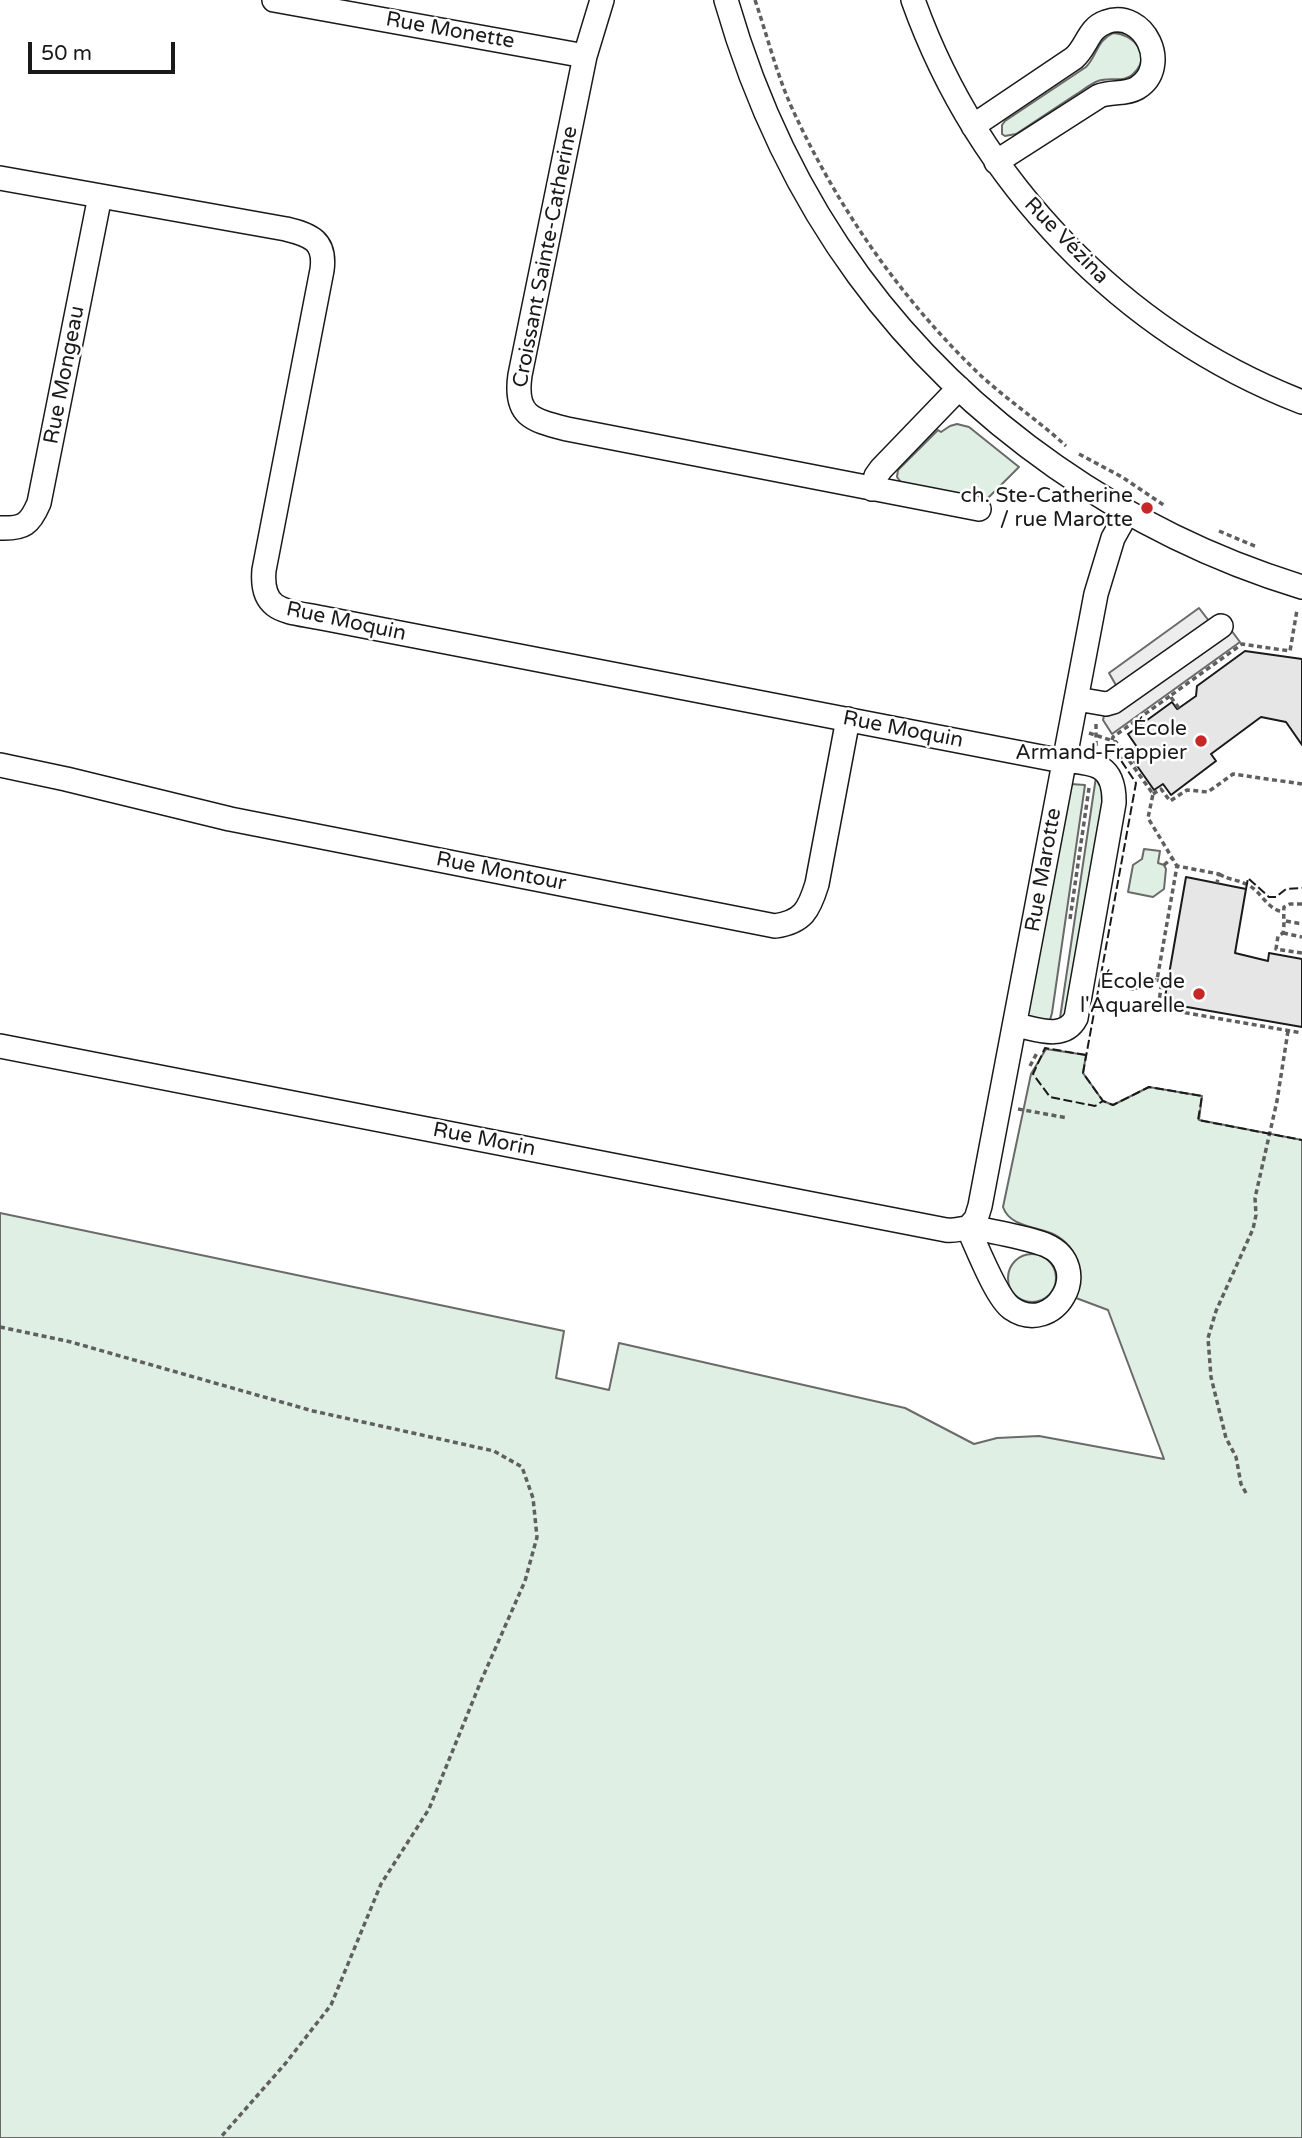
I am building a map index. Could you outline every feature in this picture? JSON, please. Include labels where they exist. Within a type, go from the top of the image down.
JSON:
[{"type":"street","name":"Rue Monette","points":[[274,0],[585,56]]},
{"type":"street","name":"Croissant Sainte-Catherine","points":[[602,0],[585,56],[520,375],[518,390],[522,407],[528,415],[541,422],[567,429],[979,509]]},
{"type":"street","points":[[726,0],[757,91],[782,148],[813,205],[859,277],[920,349],[959,388],[1036,452],[1127,513],[1229,562],[1302,587]]},
{"type":"street","name":"Rue Vézina","points":[[913,0],[936,59],[996,162],[1013,185],[1090,268],[1120,295],[1179,340],[1274,391],[1302,402]]},
{"type":"street","points":[[973,126],[1079,54],[1094,28],[1119,20],[1145,34],[1153,52],[1153,62],[1150,74],[1144,82],[1127,92],[1099,96],[996,162]]},
{"type":"street","name":"Rue Moquin","points":[[0,178],[299,232],[317,241],[324,259],[264,570],[264,593],[277,607],[322,618],[1065,761],[1087,761],[1100,767],[1111,782],[1114,795],[1112,817],[1076,1018],[1070,1027],[1060,1032],[1016,1025]]},
{"type":"street","name":"Rue Mongeau","points":[[0,528],[20,527],[34,515],[39,503],[100,196]]},
{"type":"street","points":[[872,489],[881,469],[959,388]]},
{"type":"street","name":"Rue Marotte","points":[[968,1228],[976,1219],[980,1206],[1100,579],[1113,538],[1127,513]]},
{"type":"street","points":[[1077,699],[1106,704],[1113,702],[1221,626]]},
{"type":"street","name":"Rue Montour","points":[[0,765],[230,819],[775,926],[790,923],[802,916],[811,903],[817,884],[848,719]]},
{"type":"street","name":"Rue Morin","points":[[0,1046],[946,1230],[968,1228],[1028,1239],[1044,1244],[1058,1253],[1067,1264],[1069,1278],[1066,1292],[1057,1306],[1043,1314],[1029,1315],[1008,1306],[968,1228]]},
{"type":"path","points":[[755,0],[778,73],[828,178],[899,287],[977,371],[1065,445],[1172,510]]},
{"type":"path","points":[[1215,530],[1264,550]]},
{"type":"path","points":[[1287,657],[1297,610]]},
{"type":"path","points":[[1112,740],[1112,737],[1242,644],[1288,651]]},
{"type":"path","points":[[1170,696],[1179,708]]},
{"type":"path","points":[[1094,753],[1097,715]]},
{"type":"path","points":[[1083,732],[1116,742],[1153,794]]},
{"type":"path","points":[[1157,980],[1177,866],[1148,818],[1153,794],[1161,789],[1170,801],[1187,790],[1208,792],[1233,774],[1302,784]]},
{"type":"path","name":"Rue Marotte","points":[[1068,931],[1090,781]]},
{"type":"path","points":[[1164,864],[1172,858]]},
{"type":"path","points":[[1177,866],[1219,874],[1229,880],[1247,884],[1275,910],[1283,912]]},
{"type":"path","points":[[1217,883],[1219,874]]},
{"type":"path","points":[[1302,904],[1284,907],[1286,921],[1283,933],[1278,936],[1276,949],[1289,954],[1302,954]]},
{"type":"path","points":[[1286,921],[1302,924]]},
{"type":"path","points":[[1283,933],[1302,937]]},
{"type":"path","points":[[1098,982],[1137,990],[1139,977],[1163,981],[1158,1007],[1302,1033]]},
{"type":"path","points":[[1246,1493],[1241,1484],[1236,1457],[1226,1438],[1211,1377],[1208,1338],[1216,1311],[1253,1229],[1255,1198],[1277,1101],[1289,1031]]},
{"type":"path","points":[[1018,1109],[1068,1118]]},
{"type":"path","points":[[0,1327],[71,1342],[313,1411],[494,1451],[522,1468],[533,1497],[537,1537],[525,1581],[429,1809],[382,1884],[331,2005],[285,2064],[220,2138]]},
{"type":"green space","points":[[1113,33],[1128,37],[1138,47],[1141,59],[1134,73],[1126,78],[1095,82],[1016,134],[1002,134],[1005,121],[1086,67],[1100,44]]},
{"type":"green space","points":[[957,424],[969,427],[1019,467],[985,501],[903,485],[897,477],[898,470],[938,430],[941,432]]},
{"type":"green space","points":[[1096,777],[1104,789],[1107,802],[1068,1015],[1062,1020],[1060,1018]]},
{"type":"green space","points":[[1071,784],[1085,785],[1052,1013],[1050,1020],[1032,1018],[1027,1015]]},
{"type":"green space","points":[[1144,849],[1160,851],[1158,863],[1166,869],[1164,889],[1153,897],[1128,892],[1133,865],[1142,859]]},
{"type":"green space","points":[[1046,1049],[1086,1055],[1083,1073],[1103,1101],[1113,1105],[1149,1087],[1202,1096],[1199,1120],[1302,1140],[1302,2138],[0,2138],[0,1213],[564,1331],[556,1378],[609,1390],[619,1343],[905,1408],[974,1444],[997,1438],[1039,1436],[1164,1459],[1108,1310],[1076,1298],[1079,1271],[1074,1254],[1063,1240],[1048,1232],[1018,1223],[1003,1207],[1031,1074]]},
{"type":"green space","points":[[1032,1254],[1049,1261],[1056,1278],[1049,1295],[1032,1302],[1015,1295],[1008,1278],[1015,1261]]},
{"type":"shaded area","points":[[1199,608],[1209,621],[1219,614],[1240,642],[1112,734],[1103,720],[1109,694],[1117,687],[1109,673]]},
{"type":"building","points":[[1245,651],[1302,659],[1302,745],[1286,722],[1261,717],[1211,754],[1216,761],[1171,795],[1163,784],[1154,790],[1128,753],[1137,747],[1128,734],[1172,702],[1177,709],[1196,696],[1197,686]]},
{"type":"building","points":[[1186,877],[1246,889],[1235,953],[1268,961],[1269,953],[1302,959],[1302,1027],[1164,1003]]},
{"type":"fence","points":[[1128,753],[1120,759],[1136,783],[1083,1073],[1103,1101],[1113,1105],[1149,1087],[1202,1096],[1198,1120],[1302,1140]]},
{"type":"fence","points":[[1246,889],[1248,878],[1269,897],[1276,897],[1286,889],[1302,888]]},
{"type":"fence","points":[[1086,1055],[1045,1048],[1033,1074],[1050,1097],[1095,1106],[1103,1101]]},
{"type":"place","name":"ch. Ste-Catherine / rue Marotte","points":[[1147,508]]},
{"type":"place","name":"École Armand-Frappier","points":[[1201,741]]},
{"type":"place","name":"École de l'Aquarelle","points":[[1199,994]]}]
